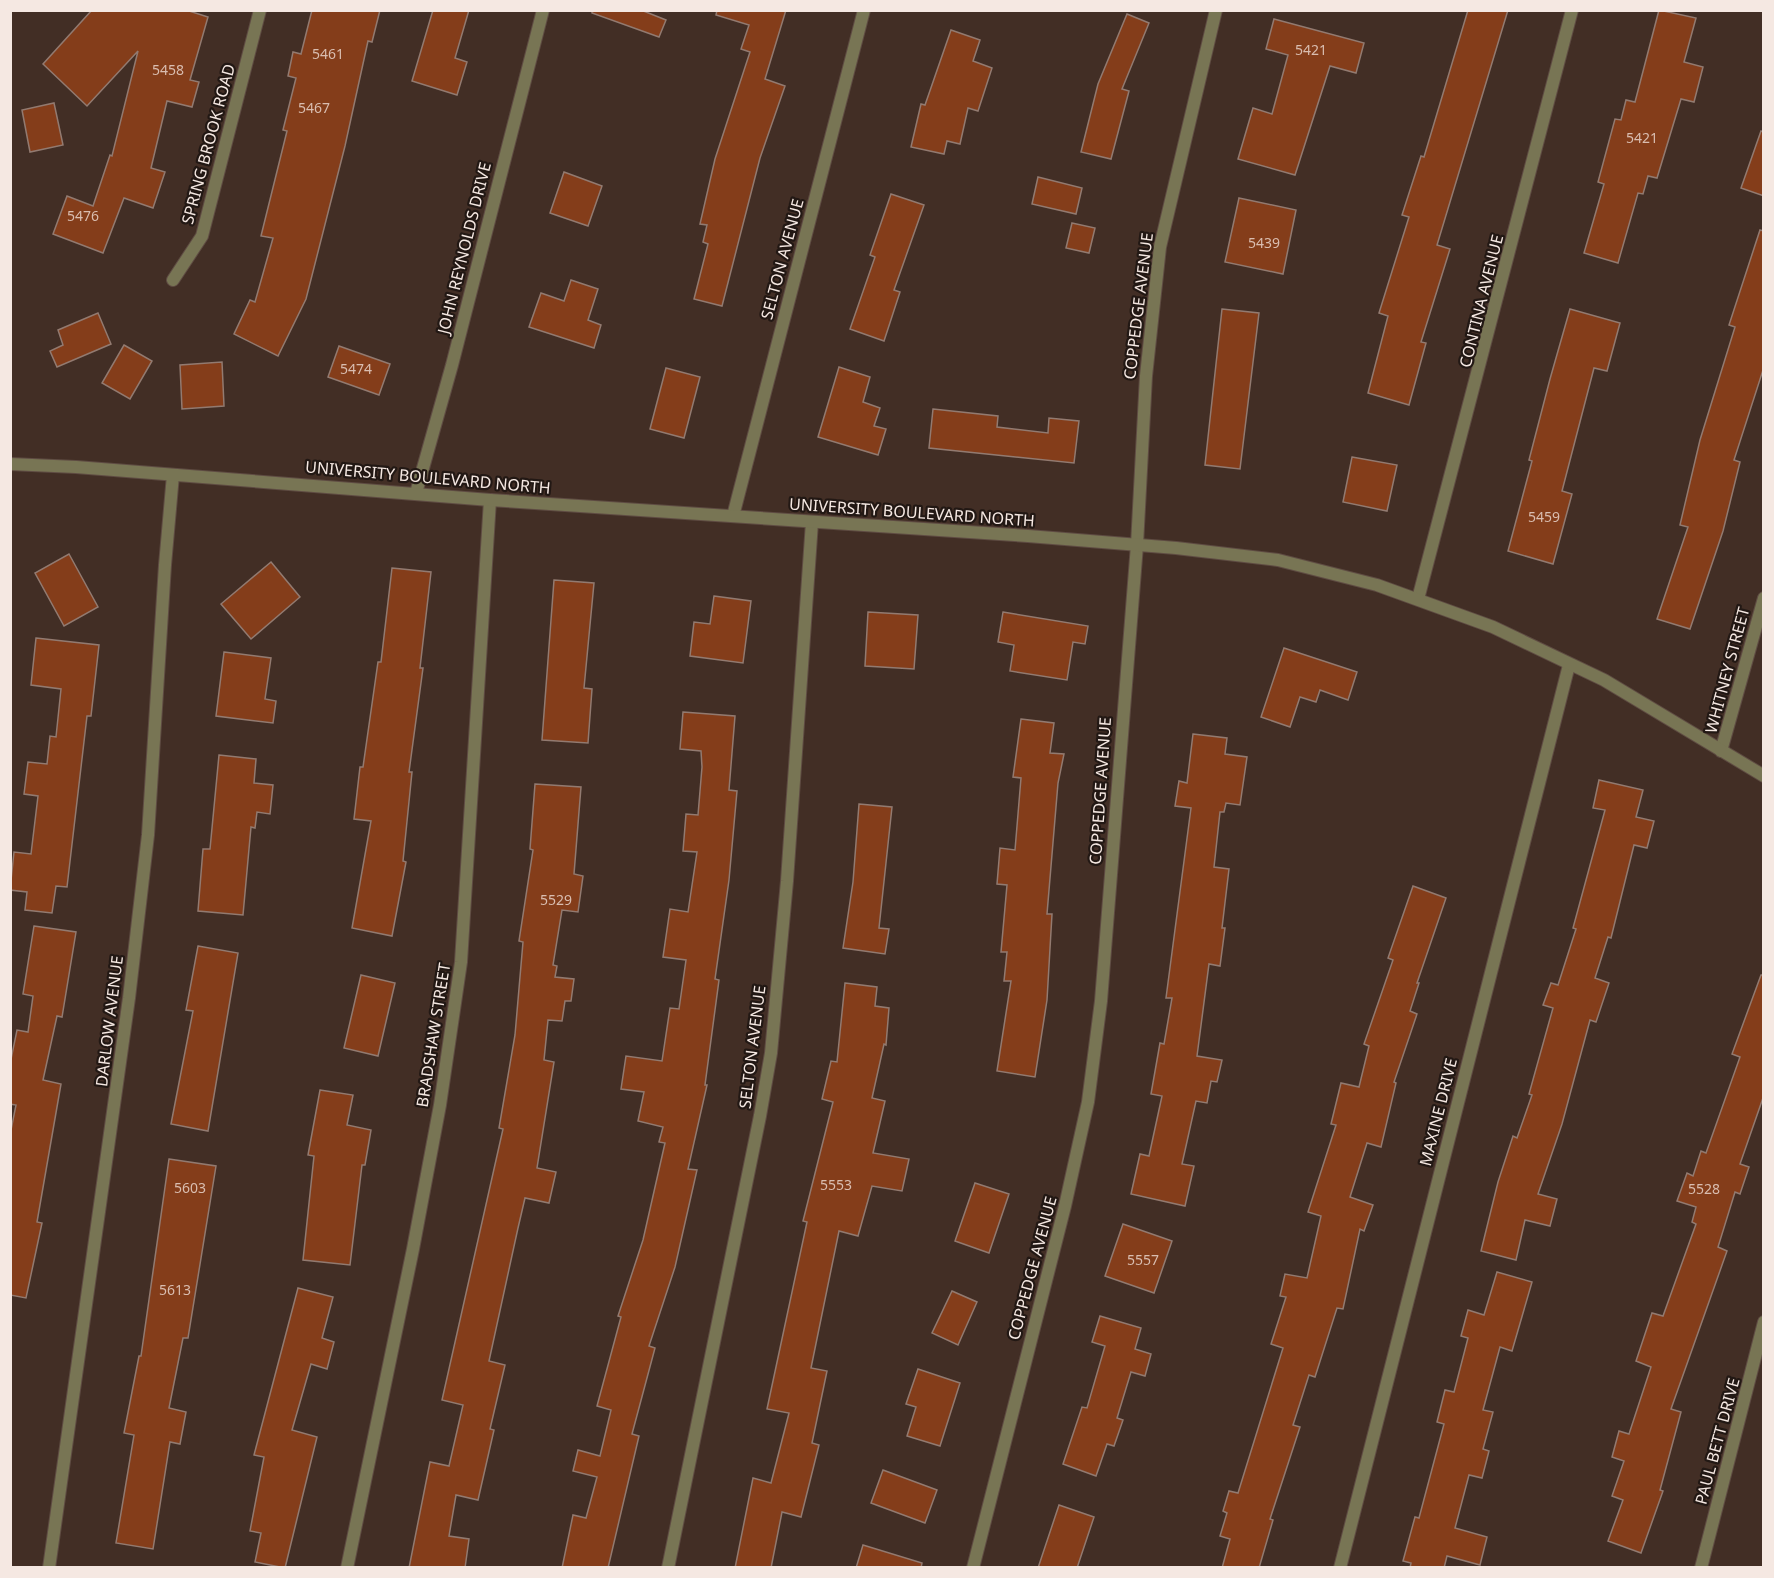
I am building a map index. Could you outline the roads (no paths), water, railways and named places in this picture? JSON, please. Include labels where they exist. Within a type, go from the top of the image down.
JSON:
[{"type":"street","name":"SPRING BROOK ROAD","points":[[173,280],[202,236],[260,10]]},
{"type":"street","name":"JOHN REYNOLDS DRIVE","points":[[416,493],[452,365],[543,10]]},
{"type":"street","name":"SELTON AVENUE","points":[[733,516],[864,10]]},
{"type":"street","name":"COPPEDGE AVENUE","points":[[973,1568],[1065,1206],[1088,1102],[1101,1001],[1137,545],[1146,376],[1160,247],[1216,10]]},
{"type":"street","name":"CONTINA AVENUE","points":[[1418,599],[1572,10]]},
{"type":"street","name":"UNIVERSITY BOULEVARD NORTH","points":[[10,464],[1137,545],[1278,560],[1377,585],[1493,627],[1604,680],[1764,776]]},
{"type":"street","name":"DARLOW AVENUE","points":[[50,1568],[131,987],[148,835],[173,475]]},
{"type":"street","name":"BRADSHAW STREET","points":[[347,1568],[413,1249],[440,1105],[461,962],[490,500]]},
{"type":"street","name":"SELTON AVENUE","points":[[668,1568],[771,1053],[787,881],[812,522]]},
{"type":"street","name":"WHITNEY STREET","points":[[1722,751],[1764,598]]},
{"type":"street","name":"MAXINE DRIVE","points":[[1340,1568],[1569,665]]},
{"type":"street","name":"PAUL BETT DRIVE","points":[[1701,1568],[1764,1322]]}]
